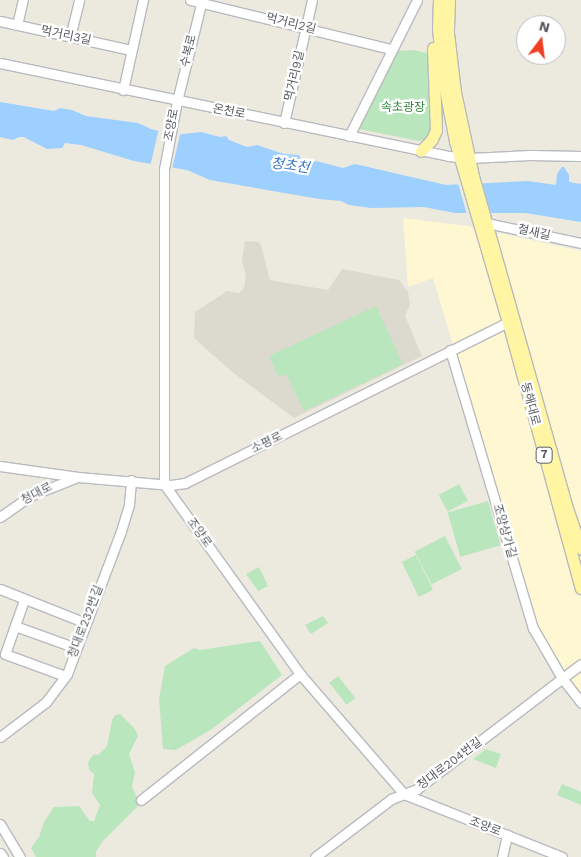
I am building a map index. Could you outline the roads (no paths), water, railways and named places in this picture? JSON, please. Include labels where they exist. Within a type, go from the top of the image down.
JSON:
[{"type":"main road","points":[[421,151],[432,139],[436,130],[433,52],[442,2]]},
{"type":"main road","name":"7","points":[[442,2],[438,28],[444,93],[484,221]]},
{"type":"main road","name":"동해대로","points":[[484,221],[581,588]]},
{"type":"main road","name":"동해대로","points":[[511,321],[581,549]]},
{"type":"street","points":[[17,25],[23,0]]},
{"type":"street","points":[[70,37],[79,0]]},
{"type":"street","points":[[122,90],[143,0]]},
{"type":"street","name":"먹거리2길","points":[[190,0],[202,1],[391,49]]},
{"type":"street","name":"먹거리9길","points":[[284,123],[312,0]]},
{"type":"street","points":[[349,136],[416,0]]},
{"type":"street","name":"수복로","points":[[176,101],[202,1]]},
{"type":"street","name":"먹거리3길","points":[[0,22],[131,50]]},
{"type":"street","name":"온천로","points":[[0,62],[122,90],[421,151],[464,158],[530,155],[581,156]]},
{"type":"street","name":"조양로","points":[[176,101],[163,182],[164,484],[300,674],[404,794],[562,857]]},
{"type":"street","name":"철새길","points":[[484,221],[581,243]]},
{"type":"street","name":"소평로","points":[[0,466],[78,477],[164,484],[185,483],[511,321]]},
{"type":"street","name":"조양상가길","points":[[450,350],[533,628],[562,678],[581,702]]},
{"type":"street","name":"청대로","points":[[0,517],[32,495],[58,483],[78,477]]},
{"type":"street","name":"청대로232번길","points":[[0,737],[46,702],[65,676],[121,531],[129,504],[131,480]]},
{"type":"street","points":[[0,589],[86,623]]},
{"type":"street","points":[[24,600],[5,654],[65,676]]},
{"type":"street","points":[[15,626],[76,648]]},
{"type":"street","name":"청대로204번길","points":[[315,857],[391,799],[417,789],[581,664]]},
{"type":"street","points":[[141,800],[300,674]]},
{"type":"street","points":[[0,824],[20,857]]},
{"type":"street","name":"조양로","points":[[502,857],[507,835]]},
{"type":"street","points":[[0,853],[2,857]]},
{"type":"water","name":"청초천","points":[[0,102],[54,111],[60,108],[72,110],[86,116],[138,123],[151,129],[174,135],[201,132],[220,137],[226,136],[229,140],[247,147],[257,145],[284,154],[299,155],[303,165],[316,161],[343,168],[355,164],[446,185],[528,181],[556,185],[557,174],[564,167],[569,175],[569,182],[581,184],[581,222],[525,213],[455,213],[424,207],[371,208],[349,205],[341,201],[319,199],[210,180],[187,170],[134,161],[81,145],[65,143],[62,148],[47,149],[24,137],[13,140],[0,137]]},
{"type":"park label","name":"속초광장","points":[[403,108]]}]
